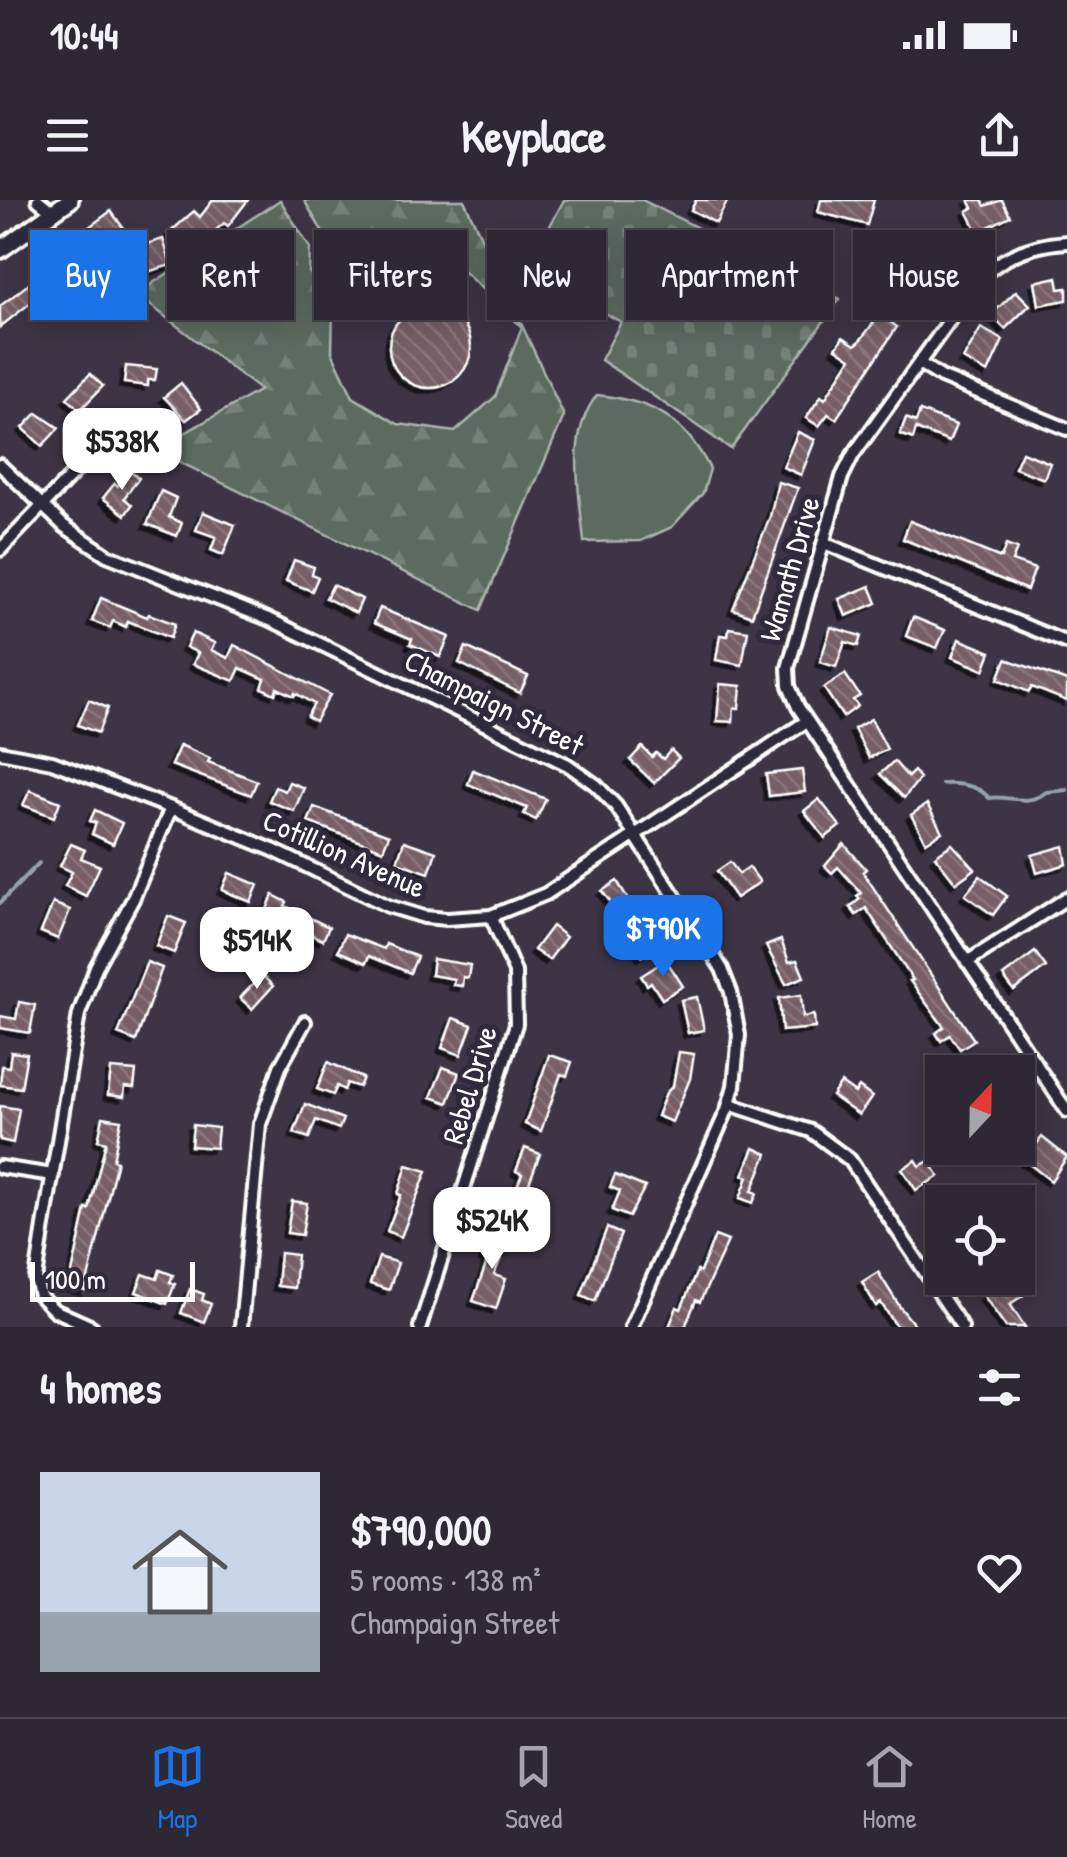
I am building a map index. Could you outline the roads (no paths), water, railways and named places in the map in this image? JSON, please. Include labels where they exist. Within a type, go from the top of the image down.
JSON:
[{"type":"main road","points":[[0,250],[70,200]]},
{"type":"street","points":[[38,200],[53,212]]},
{"type":"street","name":"Wamath Drive","points":[[1067,242],[1020,251],[987,271],[845,469],[788,668],[792,693],[807,721],[1067,1111]]},
{"type":"street","points":[[918,363],[941,378],[1067,429]]},
{"type":"street","points":[[0,550],[87,459],[126,435]]},
{"type":"street","name":"Champaign Street","points":[[0,465],[74,534],[107,555],[273,621],[568,766],[609,798],[710,947],[731,992],[739,1047],[729,1104],[631,1327]]},
{"type":"street","points":[[824,544],[1067,643]]},
{"type":"street","name":"Cotillion Avenue","points":[[0,752],[52,762],[260,844],[402,911],[447,920],[490,916],[546,894],[807,721]]},
{"type":"street","points":[[92,1327],[50,1308],[36,1286],[76,1028],[85,994],[133,900],[171,808]]},
{"type":"street","points":[[967,962],[1067,898]]},
{"type":"street","name":"Rebel Drive","points":[[420,1327],[516,1024],[515,972],[490,916]]},
{"type":"street","points":[[240,1327],[260,1124],[280,1067],[305,1022]]},
{"type":"street","points":[[729,1104],[811,1131],[850,1160],[962,1327]]},
{"type":"street","points":[[0,1167],[53,1175]]},
{"type":"waterway","points":[[942,784],[968,786],[989,798],[1018,800],[1067,790]]},
{"type":"waterway","points":[[0,903],[39,863]]}]
